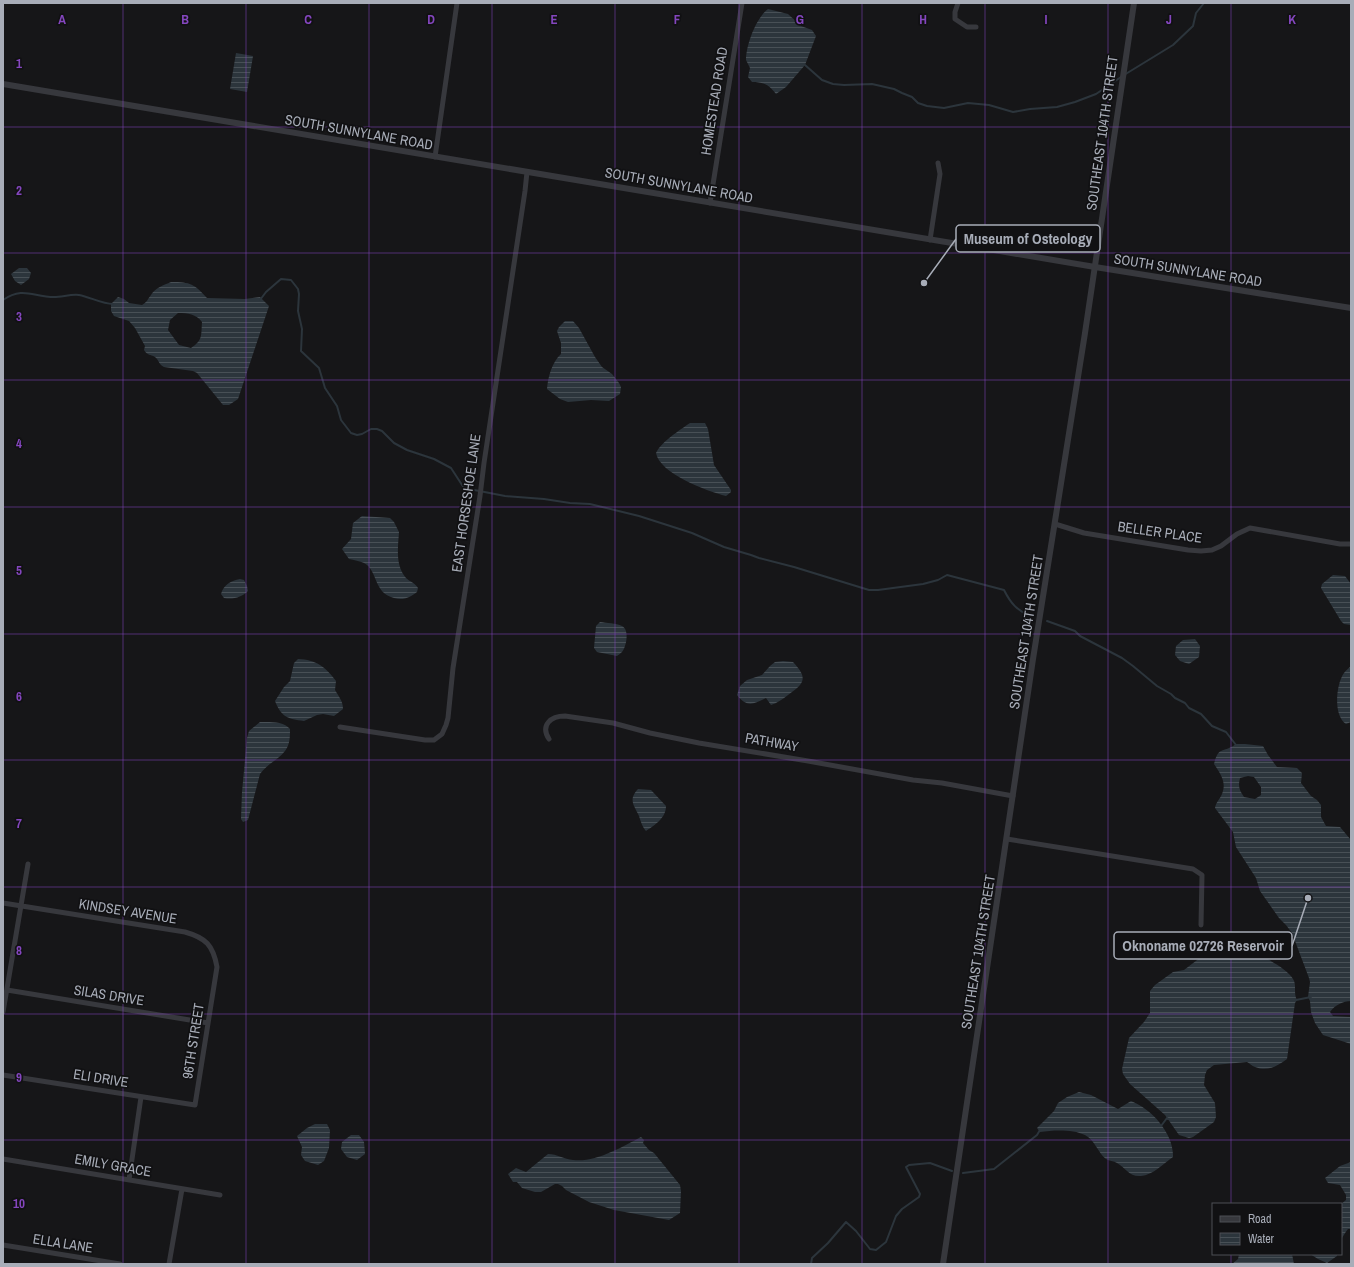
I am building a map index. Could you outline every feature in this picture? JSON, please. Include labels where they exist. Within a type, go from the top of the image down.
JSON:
[{"type":"street","points":[[435,157],[457,3]]},
{"type":"street","name":"HOMESTEAD ROAD","points":[[710,203],[742,3]]},
{"type":"street","points":[[958,3],[955,12],[955,20],[967,27],[976,27]]},
{"type":"street","name":"SOUTHEAST 104TH STREET","points":[[943,1264],[1134,3]]},
{"type":"street","name":"SOUTH SUNNYLANE ROAD","points":[[3,84],[930,240],[1351,308]]},
{"type":"street","points":[[930,240],[940,174],[938,163]]},
{"type":"street","name":"EAST HORSESHOE LANE","points":[[340,727],[425,740],[434,740],[442,734],[446,725],[453,668],[479,504],[527,172]]},
{"type":"street","name":"BELLER PLACE","points":[[1055,524],[1084,533],[1188,550],[1212,550],[1221,546],[1244,530],[1250,528],[1340,544],[1351,544]]},
{"type":"street","name":"PATHWAY","points":[[549,740],[546,734],[546,728],[550,720],[558,716],[565,716],[613,723],[650,733],[699,743],[1013,796]]},
{"type":"street","points":[[1007,839],[1193,869],[1202,875],[1201,924]]},
{"type":"street","points":[[3,1012],[28,864]]},
{"type":"street","name":"KINDSEY AVENUE","points":[[3,903],[185,932],[199,936],[207,943],[214,955],[217,967],[215,981]]},
{"type":"street","name":"96TH STREET","points":[[195,1106],[215,981]]},
{"type":"street","name":"SILAS DRIVE","points":[[7,990],[208,1023]]},
{"type":"street","name":"ELI DRIVE","points":[[3,1075],[195,1106]]},
{"type":"street","points":[[129,1180],[141,1097]]},
{"type":"street","name":"EMILY GRACE","points":[[3,1159],[220,1195]]},
{"type":"street","points":[[169,1264],[182,1189]]},
{"type":"street","name":"ELLA LANE","points":[[3,1245],[120,1264]]},
{"type":"water","points":[[768,9],[788,14],[801,26],[812,30],[816,36],[805,65],[786,87],[776,94],[766,85],[752,82],[748,77],[750,68],[746,60],[746,54],[752,32]]},
{"type":"water","points":[[236,53],[253,56],[247,92],[230,89]]},
{"type":"water","points":[[19,268],[27,268],[31,273],[29,279],[21,285],[15,281],[11,274]]},
{"type":"water","points":[[171,282],[188,283],[199,290],[207,298],[245,299],[260,297],[269,306],[238,399],[229,405],[223,405],[197,373],[162,366],[155,357],[145,352],[145,346],[135,328],[129,321],[114,316],[111,311],[111,304],[118,297],[129,303],[142,305],[155,290]],"holes":[[[178,313],[194,316],[202,322],[201,334],[198,343],[191,348],[179,345],[168,330],[170,320]]]},
{"type":"water","points":[[565,321],[573,321],[579,328],[602,367],[612,374],[619,383],[621,387],[620,394],[609,401],[591,400],[568,402],[560,399],[547,389],[551,370],[555,361],[561,354],[561,343],[557,331]]},
{"type":"water","points":[[690,423],[705,423],[708,429],[714,465],[731,490],[731,492],[726,496],[697,486],[675,475],[659,461],[656,453],[658,449],[671,436]]},
{"type":"water","points":[[362,516],[390,518],[394,522],[399,532],[398,556],[400,567],[406,578],[418,588],[417,592],[407,598],[401,599],[387,595],[379,587],[372,571],[368,566],[362,562],[349,559],[342,549],[351,539],[353,523]]},
{"type":"water","points":[[1333,575],[1345,576],[1351,584],[1351,625],[1344,624],[1341,621],[1321,588],[1322,584]]},
{"type":"water","points":[[240,579],[244,580],[248,591],[237,598],[224,598],[221,594],[226,585]]},
{"type":"water","points":[[600,622],[617,624],[622,626],[626,631],[627,635],[625,646],[622,652],[617,656],[597,652],[594,648],[596,626]]},
{"type":"water","points":[[1195,639],[1200,646],[1199,657],[1189,664],[1180,661],[1175,655],[1176,646],[1183,640]]},
{"type":"water","points":[[298,659],[315,662],[328,671],[336,681],[335,690],[342,701],[343,709],[334,716],[323,714],[317,715],[304,721],[289,718],[280,711],[275,701],[290,681],[294,663]]},
{"type":"water","points":[[775,662],[793,662],[801,672],[802,680],[798,687],[778,702],[771,705],[766,698],[751,704],[744,702],[737,695],[740,686],[747,680],[762,675]]},
{"type":"water","points":[[1351,666],[1351,722],[1346,724],[1339,714],[1337,700],[1341,678]]},
{"type":"water","points":[[260,722],[276,722],[287,726],[290,729],[288,746],[279,757],[266,767],[260,774],[248,820],[243,822],[241,819],[242,792],[247,738],[249,731]]},
{"type":"water","points":[[1236,744],[1263,746],[1277,767],[1297,768],[1302,773],[1301,783],[1311,796],[1321,805],[1321,817],[1326,826],[1340,827],[1351,840],[1351,1001],[1339,1004],[1330,1012],[1333,1016],[1351,1017],[1351,1044],[1323,1035],[1315,1023],[1308,997],[1310,982],[1309,978],[1292,933],[1279,918],[1260,891],[1256,878],[1236,847],[1233,832],[1215,808],[1224,786],[1222,778],[1214,764],[1219,752]],"holes":[[[1248,776],[1254,777],[1261,787],[1261,795],[1255,799],[1244,797],[1239,788],[1240,778]]]},
{"type":"water","points":[[638,789],[651,790],[666,806],[666,810],[662,818],[646,831],[633,802],[633,796]]},
{"type":"water","points":[[1234,935],[1241,936],[1253,950],[1286,971],[1294,981],[1297,1000],[1295,1003],[1287,1059],[1268,1069],[1255,1067],[1247,1062],[1214,1065],[1207,1070],[1204,1085],[1215,1103],[1216,1117],[1214,1122],[1193,1137],[1189,1138],[1179,1135],[1165,1115],[1130,1084],[1123,1074],[1122,1069],[1129,1038],[1150,1013],[1150,991],[1155,985],[1173,972],[1184,970],[1205,954],[1211,953],[1221,947]]},
{"type":"water","points":[[1079,1092],[1091,1095],[1118,1109],[1131,1101],[1147,1110],[1166,1131],[1170,1140],[1173,1157],[1150,1174],[1137,1176],[1131,1174],[1116,1162],[1106,1159],[1091,1140],[1085,1135],[1057,1130],[1040,1132],[1037,1128],[1054,1111],[1058,1103]]},
{"type":"water","points":[[315,1124],[327,1124],[330,1130],[329,1148],[324,1161],[318,1165],[305,1161],[301,1155],[302,1147],[297,1136]]},
{"type":"water","points":[[351,1135],[359,1135],[364,1142],[365,1154],[357,1160],[347,1157],[341,1149],[342,1142]]},
{"type":"water","points":[[641,1137],[644,1140],[643,1143],[654,1153],[680,1185],[680,1213],[669,1220],[614,1210],[589,1202],[558,1184],[555,1184],[541,1192],[535,1192],[522,1188],[517,1182],[513,1182],[508,1174],[516,1168],[526,1172],[548,1154],[573,1160],[590,1159],[599,1157]]},
{"type":"water","points":[[1351,1162],[1351,1229],[1348,1229],[1342,1238],[1342,1203],[1346,1200],[1346,1195],[1340,1185],[1328,1183],[1325,1178],[1340,1166]]},
{"type":"water","points":[[1239,1255],[1292,1255],[1294,1264],[1232,1264],[1238,1259]]},
{"type":"water","points":[[1312,1255],[1337,1255],[1327,1263]]},
{"type":"waterway","points":[[1124,75],[1173,45],[1193,26],[1196,13],[1204,3]]},
{"type":"waterway","points":[[805,65],[822,80],[833,84],[872,84],[894,89],[912,97],[918,103],[927,106],[944,108],[968,103],[989,105],[1013,112],[1057,107],[1075,102],[1096,94],[1121,77]]},
{"type":"waterway","points":[[260,300],[266,292],[281,279],[291,280],[298,289],[298,311],[302,329],[301,351],[319,368],[325,388],[337,406],[341,420],[351,433],[357,435],[371,429],[382,431],[394,443],[407,450],[434,459],[451,468],[464,488],[505,496],[590,504],[639,516],[692,533],[724,547],[869,590],[923,584],[938,580],[947,575],[1004,590],[1015,606],[1031,617]]},
{"type":"waterway","points":[[3,300],[16,294],[28,293],[47,297],[76,295],[113,304]]},
{"type":"waterway","points":[[1047,621],[1075,631],[1080,636],[1122,658],[1157,686],[1185,703],[1189,708],[1201,714],[1212,726],[1226,732],[1236,745]]},
{"type":"waterway","points":[[1296,1000],[1311,997]]},
{"type":"waterway","points":[[1161,1126],[1167,1118],[1168,1119]]},
{"type":"waterway","points":[[963,1173],[994,1169],[1037,1135],[1040,1130]]},
{"type":"waterway","points":[[811,1264],[812,1258],[828,1243],[846,1222],[856,1231],[870,1249],[876,1250],[886,1242],[896,1216],[902,1209],[919,1197],[920,1194],[906,1167],[909,1165],[930,1163],[952,1171]]},
{"type":"place","name":"Museum of Osteology","points":[[924,283]]},
{"type":"place","name":"Oknoname 02726 Reservoir","points":[[1308,898]]}]
